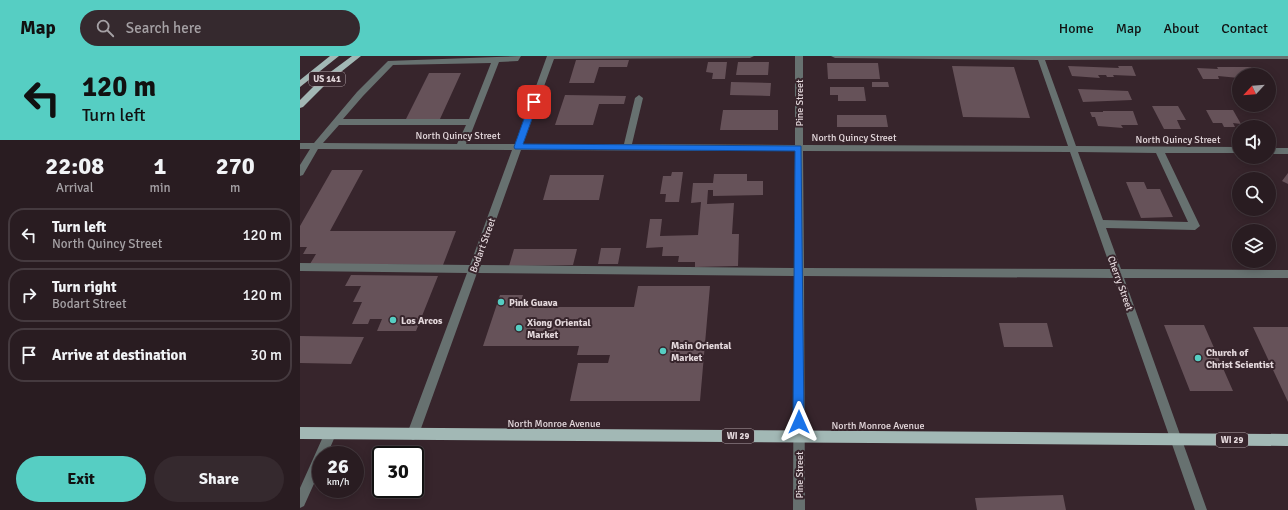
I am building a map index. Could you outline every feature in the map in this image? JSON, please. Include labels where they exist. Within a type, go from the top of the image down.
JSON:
[{"type":"main road","name":"US 141","points":[[300,84],[335,56]]},
{"type":"main road","name":"US 141","points":[[300,105],[324,81],[357,56]]},
{"type":"main road","name":"North Monroe Avenue","points":[[300,433],[1288,440]]},
{"type":"street","points":[[300,173],[316,146],[360,94],[393,59],[496,60],[515,59],[517,56]]},
{"type":"street","points":[[550,57],[750,56]]},
{"type":"street","name":"Pine Street","points":[[798,510],[799,56]]},
{"type":"street","points":[[835,56],[1284,57],[1288,65]]},
{"type":"street","name":"Bodart Street","points":[[413,434],[550,57]]},
{"type":"street","name":"Cherry Street","points":[[1041,57],[1201,510]]},
{"type":"street","points":[[460,146],[496,60]]},
{"type":"street","points":[[627,148],[639,98]]},
{"type":"street","points":[[337,122],[471,122]]},
{"type":"street","name":"North Quincy Street","points":[[300,146],[1232,150]]},
{"type":"street","points":[[1100,224],[1195,226],[1159,150]]},
{"type":"street","points":[[1276,151],[1288,151]]},
{"type":"street","points":[[300,267],[799,272],[1117,272],[1288,274]]},
{"type":"street","points":[[300,502],[330,434]]},
{"type":"building","points":[[576,60],[629,60],[627,67],[599,67],[594,83],[569,83]]},
{"type":"building","points":[[708,62],[727,62],[725,79],[712,79],[713,73],[706,72]]},
{"type":"building","points":[[738,62],[769,62],[768,75],[736,75]]},
{"type":"building","points":[[827,63],[878,63],[880,79],[828,79]]},
{"type":"building","points":[[952,66],[1014,67],[1030,118],[963,117]]},
{"type":"building","points":[[1068,66],[1119,68],[1118,66],[1132,66],[1136,76],[1113,75],[1114,77],[1107,77],[1106,75],[1098,75],[1100,78],[1072,76]]},
{"type":"building","points":[[1217,67],[1252,68],[1232,68],[1232,77],[1218,76],[1219,79],[1203,79],[1197,68],[1218,69]]},
{"type":"building","points":[[429,73],[461,73],[440,119],[406,119]]},
{"type":"building","points":[[731,82],[771,83],[770,96],[730,95]]},
{"type":"building","points":[[872,82],[888,82],[889,87],[872,87]]},
{"type":"building","points":[[830,87],[864,87],[866,101],[838,101],[838,95],[830,95]]},
{"type":"building","points":[[1078,89],[1128,91],[1132,100],[1083,102]]},
{"type":"building","points":[[565,95],[626,96],[624,104],[599,104],[593,125],[555,125]]},
{"type":"building","points":[[1152,106],[1178,106],[1186,120],[1177,120],[1181,129],[1164,129]]},
{"type":"building","points":[[723,110],[778,110],[778,130],[720,130]]},
{"type":"building","points":[[1206,110],[1232,110],[1239,120],[1232,120],[1232,127],[1224,127],[1222,123],[1213,123]]},
{"type":"building","points":[[1133,111],[1138,125],[1121,125],[1123,128],[1098,126],[1095,117],[1092,117],[1090,112]]},
{"type":"building","points":[[837,115],[886,115],[888,127],[837,127]]},
{"type":"building","points":[[332,170],[363,170],[330,231],[456,231],[443,265],[310,264],[316,254],[303,254],[307,247],[300,247],[300,226]]},
{"type":"building","points":[[672,172],[683,172],[679,202],[665,202],[666,194],[660,194],[663,176],[671,176]]},
{"type":"building","points":[[1288,173],[1288,184],[1282,181]]},
{"type":"building","points":[[714,174],[747,174],[747,181],[763,181],[763,195],[713,196],[713,190],[708,190],[707,204],[734,203],[732,234],[739,234],[738,266],[695,267],[695,262],[678,262],[679,256],[662,256],[663,247],[646,248],[650,219],[662,219],[660,236],[698,235],[701,202],[691,203],[693,183],[713,183]]},
{"type":"building","points":[[550,175],[604,175],[599,200],[543,200]]},
{"type":"building","points":[[1126,182],[1144,182],[1147,189],[1160,189],[1173,217],[1141,218]]},
{"type":"building","points":[[601,248],[621,248],[618,264],[598,264]]},
{"type":"building","points":[[514,249],[577,249],[573,265],[509,266]]},
{"type":"building","points":[[351,275],[438,276],[416,331],[377,331],[382,319],[370,319],[368,324],[352,324],[362,302],[353,302],[361,286],[345,286]]},
{"type":"building","points":[[638,286],[710,286],[700,401],[570,401],[578,363],[608,363],[610,355],[577,355],[579,346],[483,346],[500,295],[523,295],[519,307],[634,307]]},
{"type":"building","points":[[999,323],[1047,323],[1053,347],[1004,347]]},
{"type":"building","name":"Church of Christ Scientist","points":[[1164,325],[1204,325],[1233,391],[1190,391]]},
{"type":"building","points":[[1253,327],[1288,327],[1288,402]]},
{"type":"building","points":[[300,336],[364,337],[351,364],[300,363]]},
{"type":"building","points":[[1063,495],[1066,510],[977,510],[975,498]]},
{"type":"place","name":"Pink Guava","points":[[501,302]]},
{"type":"place","name":"Los Arcos","points":[[393,320]]},
{"type":"place","name":"Xiong Oriental Market","points":[[519,328]]},
{"type":"place","name":"Main Oriental Market","points":[[663,351]]},
{"type":"place","name":"Church of Christ Scientist","points":[[1198,358]]},
{"type":"route","points":[[534,102],[518,147],[799,148],[799,422]]}]
